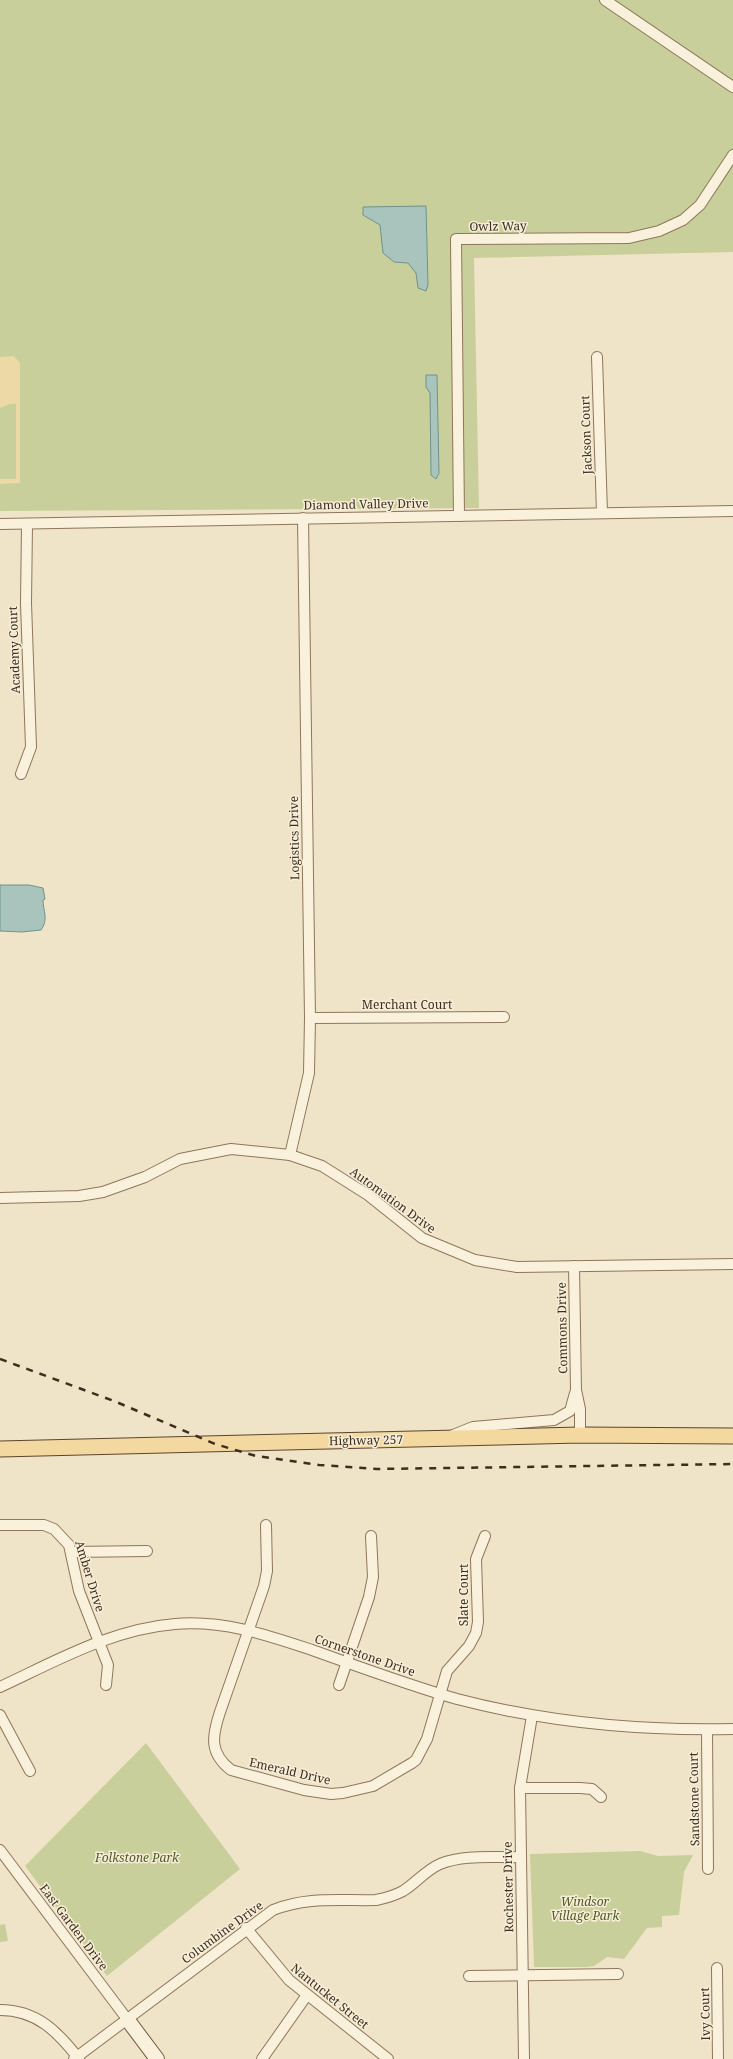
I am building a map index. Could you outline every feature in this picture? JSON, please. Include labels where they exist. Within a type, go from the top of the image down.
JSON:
[{"type":"main road","name":"Highway 257","points":[[0,1449],[580,1435],[733,1436]]},
{"type":"street","points":[[605,0],[733,87]]},
{"type":"street","name":"Owlz Way","points":[[459,516],[456,239],[629,238],[658,231],[683,220],[700,205],[733,155]]},
{"type":"street","name":"Jackson Court","points":[[597,357],[602,513]]},
{"type":"street","name":"Diamond Valley Drive","points":[[0,524],[733,511]]},
{"type":"street","name":"Logistics Drive","points":[[290,1155],[309,1073],[310,1018],[303,518]]},
{"type":"street","name":"Academy Court","points":[[21,774],[31,748],[26,590],[27,524]]},
{"type":"street","name":"Merchant Court","points":[[310,1018],[504,1017]]},
{"type":"street","name":"Automation Drive","points":[[0,1198],[79,1196],[103,1192],[145,1177],[180,1159],[231,1149],[290,1155],[322,1166],[368,1195],[409,1229],[437,1246],[475,1260],[500,1265],[574,1266],[733,1264]]},
{"type":"street","name":"Commons Drive","points":[[574,1266],[576,1390],[580,1409],[580,1435]]},
{"type":"street","name":"Commons Drive","points":[[446,1438],[473,1428],[554,1420],[560,1418],[570,1411],[576,1390]]},
{"type":"street","name":"Amber Drive","points":[[0,1524],[35,1524],[48,1526],[62,1536],[69,1545],[72,1552],[79,1591],[108,1665],[106,1685]]},
{"type":"street","name":"Emerald Drive","points":[[266,1525],[266,1577],[220,1712],[213,1738],[217,1754],[224,1764],[236,1771],[304,1790],[330,1794],[343,1793],[373,1786],[416,1760],[427,1739],[440,1694]]},
{"type":"street","points":[[339,1685],[369,1597],[373,1571],[371,1536]]},
{"type":"street","name":"Slate Court","points":[[440,1694],[450,1667],[469,1646],[476,1633],[478,1622],[476,1559],[485,1536]]},
{"type":"street","points":[[72,1552],[147,1551]]},
{"type":"street","name":"Cornerstone Drive","points":[[0,1687],[99,1642],[139,1629],[176,1624],[215,1624],[249,1630],[440,1694],[532,1716],[634,1728],[707,1730],[733,1729]]},
{"type":"street","points":[[0,1715],[30,1771]]},
{"type":"street","name":"Rochester Drive","points":[[524,2059],[520,1788],[532,1716]]},
{"type":"street","name":"Sandstone Court","points":[[707,1730],[708,1869]]},
{"type":"street","points":[[520,1788],[592,1789],[601,1797]]},
{"type":"street","name":"East Garden Drive","points":[[0,1850],[127,2019]]},
{"type":"street","name":"Columbine Drive","points":[[77,2058],[246,1928],[273,1910],[309,1900],[376,1900],[395,1895],[410,1886],[431,1869],[447,1862],[473,1858],[521,1857]]},
{"type":"street","name":"Nantucket Street","points":[[246,1928],[279,1970],[307,1995],[388,2059]]},
{"type":"street","name":"Ivy Court","points":[[717,1968],[718,2059]]},
{"type":"street","points":[[469,1976],[618,1974]]},
{"type":"street","points":[[262,2059],[307,1995]]},
{"type":"street","points":[[0,2010],[19,2012],[49,2026],[61,2036],[77,2058]]},
{"type":"street","points":[[127,2019],[157,2059]]},
{"type":"green space","points":[[0,0],[733,0],[733,252],[474,258],[479,508],[0,511]]},
{"type":"green space","name":"Folkstone Park","points":[[146,1743],[240,1869],[107,1976],[25,1866]]},
{"type":"green space","name":"Windsor Village Park","points":[[640,1851],[658,1856],[693,1855],[684,1872],[679,1915],[662,1916],[662,1927],[647,1928],[624,1959],[607,1957],[594,1966],[587,1967],[534,1967],[530,1854]]},
{"type":"green space","points":[[5,1924],[8,1941],[0,1942],[0,1925]]},
{"type":"sand","points":[[14,356],[20,363],[20,483],[0,484],[0,479],[16,479],[16,404],[10,404],[0,408],[0,357]]},
{"type":"water","points":[[426,206],[428,285],[426,291],[418,288],[416,273],[408,263],[394,262],[383,253],[380,225],[363,215],[363,207]]},
{"type":"water","points":[[426,375],[437,375],[439,473],[436,479],[431,475],[430,393],[426,387]]},
{"type":"water","points":[[0,885],[29,885],[43,888],[45,899],[43,900],[45,922],[41,930],[22,932],[0,931]]},
{"type":"railway","points":[[0,1359],[114,1401],[215,1444],[256,1456],[319,1465],[377,1469],[733,1464]]}]
